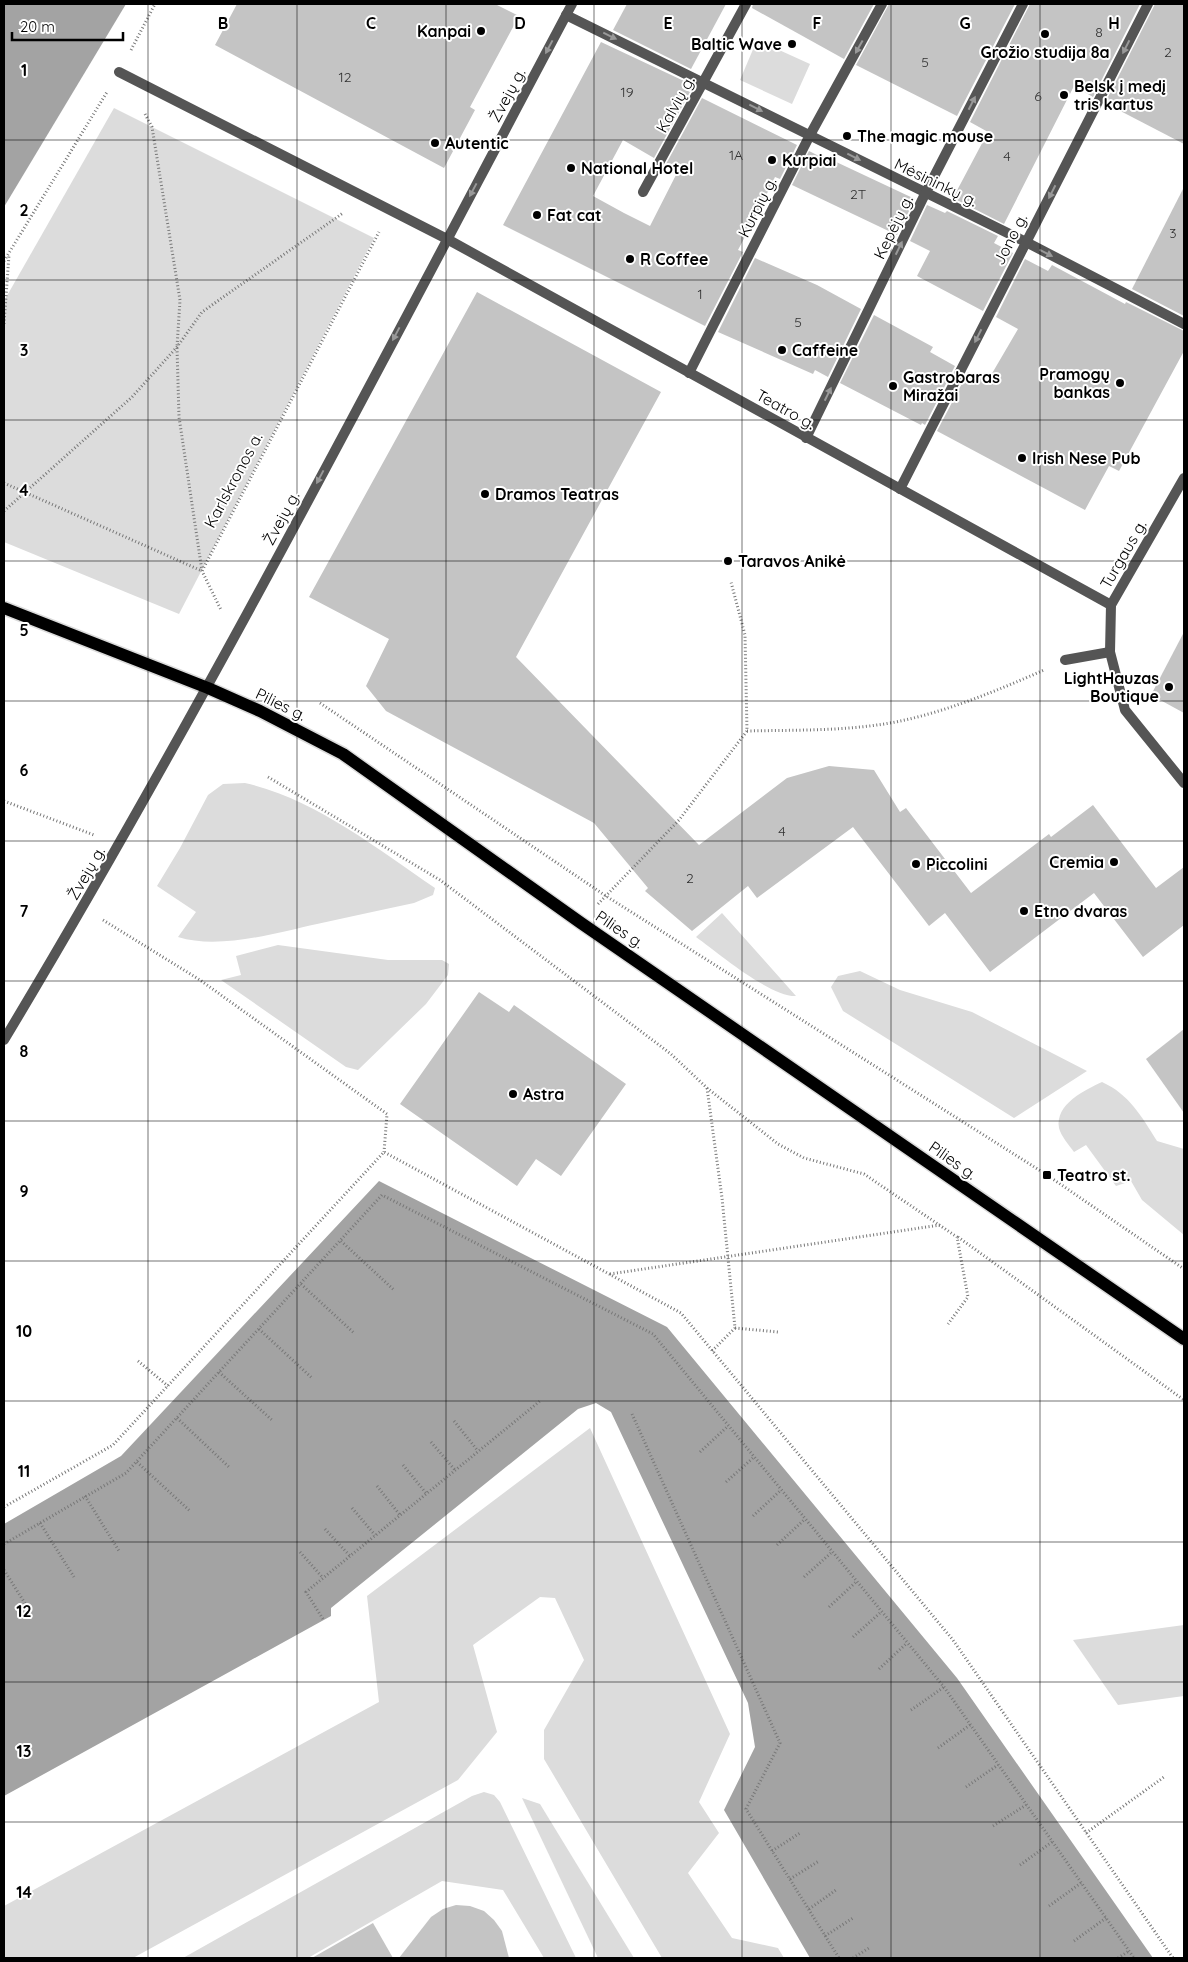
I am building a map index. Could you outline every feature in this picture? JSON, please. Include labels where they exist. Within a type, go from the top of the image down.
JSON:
[{"type":"main road","name":"Pilies g.","points":[[4,608],[208,688],[260,711],[343,754],[581,923],[1184,1339]]},
{"type":"street","name":"Žvejų g.","points":[[4,1040],[83,908],[208,688],[572,4]]},
{"type":"street","name":"Kalvių g.","points":[[643,192],[705,82],[746,4]]},
{"type":"street","name":"Kurpių g.","points":[[689,373],[810,135],[882,4]]},
{"type":"street","name":"Kepėjų g.","points":[[806,438],[925,194],[1022,4]]},
{"type":"street","name":"Jono g.","points":[[900,489],[1148,4]]},
{"type":"street","name":"Mėsininkų g.","points":[[566,15],[705,82],[925,194],[1026,242],[1184,324]]},
{"type":"street","points":[[119,72],[366,197],[446,240]]},
{"type":"street","name":"Teatro g.","points":[[446,240],[1111,605]]},
{"type":"street","name":"Turgaus g.","points":[[1184,478],[1111,605],[1110,652],[1125,710],[1184,783]]},
{"type":"street","points":[[1065,660],[1110,652]]},
{"type":"path","points":[[4,261],[119,72],[155,4]]},
{"type":"path","points":[[143,111],[152,127],[180,300],[177,347],[179,417],[202,571],[234,638]]},
{"type":"path","points":[[4,511],[132,397],[177,347],[202,312],[366,197]]},
{"type":"path","name":"Karlskronos a.","points":[[202,571],[390,211]]},
{"type":"path","points":[[4,324],[9,254]]},
{"type":"path","points":[[4,483],[202,571]]},
{"type":"path","points":[[581,923],[679,820],[747,731],[745,635],[731,582]]},
{"type":"path","points":[[747,731],[816,730],[878,725],[942,709],[996,691],[1065,660]]},
{"type":"path","points":[[320,703],[606,896],[1047,1175],[1184,1269]]},
{"type":"path","points":[[268,777],[440,880],[671,1054],[707,1088],[778,1144],[804,1158],[864,1174],[957,1236],[1184,1400]]},
{"type":"path","points":[[4,801],[119,844]]},
{"type":"path","points":[[4,1508],[113,1446],[384,1152],[387,1114],[200,980],[83,908]]},
{"type":"path","points":[[707,1088],[735,1328]]},
{"type":"path","points":[[384,1152],[681,1313],[953,1640],[1172,1958]]},
{"type":"path","points":[[4,1544],[126,1473],[382,1195],[653,1334],[944,1687],[1134,1958]]},
{"type":"path","points":[[610,1274],[940,1225]]},
{"type":"path","points":[[948,1324],[968,1296],[957,1236]]},
{"type":"path","points":[[341,1241],[394,1290]]},
{"type":"path","points":[[301,1284],[354,1333]]},
{"type":"path","points":[[735,1328],[778,1332]]},
{"type":"path","points":[[712,1351],[735,1328]]},
{"type":"path","points":[[259,1329],[312,1378]]},
{"type":"path","points":[[138,1361],[168,1386]]},
{"type":"path","points":[[219,1372],[273,1421]]},
{"type":"path","points":[[323,1619],[306,1592],[540,1401]]},
{"type":"path","points":[[632,1414],[780,1742],[746,1809],[839,1958]]},
{"type":"path","points":[[177,1418],[230,1468]]},
{"type":"path","points":[[454,1421],[478,1451]]},
{"type":"path","points":[[700,1452],[728,1426]]},
{"type":"path","points":[[432,1442],[455,1470]]},
{"type":"path","points":[[726,1482],[754,1457]]},
{"type":"path","points":[[137,1462],[190,1511]]},
{"type":"path","points":[[403,1465],[427,1493]]},
{"type":"path","points":[[377,1486],[400,1515]]},
{"type":"path","points":[[753,1516],[781,1490]]},
{"type":"path","points":[[85,1496],[119,1551]]},
{"type":"path","points":[[352,1508],[375,1535]]},
{"type":"path","points":[[777,1545],[805,1520]]},
{"type":"path","points":[[40,1523],[74,1577]]},
{"type":"path","points":[[325,1529],[350,1556]]},
{"type":"path","points":[[300,1552],[323,1578]]},
{"type":"path","points":[[804,1577],[832,1552]]},
{"type":"path","points":[[4,1570],[26,1605]]},
{"type":"path","points":[[829,1607],[856,1582]]},
{"type":"path","points":[[853,1637],[881,1612]]},
{"type":"path","points":[[879,1669],[907,1643]]},
{"type":"path","points":[[912,1710],[944,1687]]},
{"type":"path","points":[[938,1748],[970,1725]]},
{"type":"path","points":[[966,1788],[998,1764]]},
{"type":"path","points":[[1086,1833],[1164,1778]]},
{"type":"path","points":[[993,1826],[1026,1805]]},
{"type":"path","points":[[772,1851],[800,1833]]},
{"type":"path","points":[[1020,1865],[1052,1842]]},
{"type":"path","points":[[790,1879],[819,1862]]},
{"type":"path","points":[[1049,1906],[1081,1883]]},
{"type":"path","points":[[808,1909],[836,1890]]},
{"type":"path","points":[[825,1936],[853,1918]]},
{"type":"path","points":[[1074,1941],[1106,1918]]},
{"type":"path","points":[[853,1958],[870,1948]]},
{"type":"path","points":[[1118,1958],[1129,1950]]},
{"type":"shaded area","points":[[4,4],[126,4],[4,207]]},
{"type":"shaded area","points":[[757,40],[810,64],[792,104],[740,80]]},
{"type":"shaded area","points":[[114,108],[374,238],[179,614],[4,542],[4,301]]},
{"type":"shaded area","points":[[245,783],[271,790],[344,826],[435,888],[433,895],[414,903],[248,939],[211,942],[194,941],[178,937],[196,912],[157,886],[208,795],[223,784]]},
{"type":"shaded area","points":[[722,913],[796,996],[785,994],[759,982],[696,937]]},
{"type":"shaded area","points":[[278,945],[388,960],[442,960],[449,964],[448,975],[426,1004],[358,1070],[346,1067],[221,980],[241,975],[236,956]]},
{"type":"shaded area","points":[[860,971],[900,990],[972,1012],[1087,1071],[1014,1118],[843,1011],[831,987],[838,976]]},
{"type":"shaded area","points":[[1102,1082],[1120,1093],[1134,1107],[1157,1141],[1184,1149],[1184,1235],[1142,1200],[1131,1181],[1116,1186],[1086,1145],[1074,1152],[1061,1134],[1059,1119],[1066,1105],[1080,1094]]},
{"type":"shaded area","points":[[379,1181],[667,1327],[957,1678],[1153,1958],[810,1958],[724,1810],[755,1747],[748,1703],[611,1412],[596,1403],[578,1409],[331,1608],[331,1616],[4,1796],[4,1524],[121,1456]]},
{"type":"shaded area","points":[[590,1428],[730,1734],[699,1802],[719,1833],[688,1873],[732,1938],[778,1948],[784,1958],[662,1958],[544,1759],[544,1730],[584,1660],[555,1598],[540,1597],[473,1645],[497,1732],[458,1780],[133,1958],[4,1958],[4,1906],[379,1702],[367,1596]]},
{"type":"shaded area","points":[[1184,1625],[1184,1696],[1118,1705],[1073,1640]]},
{"type":"shaded area","points":[[484,1792],[494,1795],[500,1802],[576,1958],[544,1958],[503,1890],[442,1881],[308,1958],[183,1958],[472,1796]]},
{"type":"shaded area","points":[[522,1798],[540,1804],[634,1958],[598,1958]]},
{"type":"building","points":[[237,4],[495,4],[519,16],[470,107],[475,110],[444,168],[215,45]]},
{"type":"building","points":[[627,4],[726,4],[691,69],[613,30]]},
{"type":"building","points":[[753,4],[874,4],[844,59],[752,8]]},
{"type":"building","points":[[889,4],[1015,4],[957,116],[856,65]]},
{"type":"building","points":[[1030,4],[1140,4],[1093,97],[1074,86],[1004,224],[953,198],[988,132],[970,122]]},
{"type":"building","points":[[1155,4],[1184,4],[1184,144],[1105,103]]},
{"type":"building","points":[[601,42],[684,81],[682,88],[690,92],[654,158],[623,140],[593,196],[624,213],[650,226],[678,171],[666,164],[702,98],[797,145],[780,179],[775,177],[738,250],[743,252],[705,326],[503,225]]},
{"type":"building","points":[[809,151],[915,199],[897,235],[792,185]]},
{"type":"building","points":[[1184,187],[1184,316],[1132,289]]},
{"type":"building","points":[[927,205],[945,213],[947,211],[998,236],[994,243],[1013,253],[983,311],[917,276],[930,251],[910,241]]},
{"type":"building","points":[[755,258],[817,285],[861,309],[828,377],[815,370],[813,374],[718,332]]},
{"type":"building","name":"Pramogų bankas","points":[[1025,259],[1048,271],[1052,265],[1125,304],[1126,302],[1184,331],[1184,351],[1119,471],[1109,466],[1085,510],[937,431],[968,372],[987,382],[1018,329],[996,317]]},
{"type":"building","name":"Dramos Teatras","points":[[477,292],[661,392],[516,657],[699,845],[787,778],[829,766],[874,770],[900,812],[906,808],[971,893],[1049,834],[1051,837],[1093,805],[1156,888],[1184,867],[1184,925],[1143,957],[1094,893],[990,972],[945,913],[929,926],[853,827],[757,898],[748,886],[692,931],[645,891],[648,888],[594,823],[386,711],[366,686],[389,639],[309,597]]},
{"type":"building","points":[[874,315],[933,347],[930,352],[955,366],[925,425],[922,423],[921,425],[840,383]]},
{"type":"building","points":[[1184,632],[1184,713],[1151,695]]},
{"type":"building","name":"Astra","points":[[479,992],[509,1012],[514,1005],[626,1084],[561,1176],[536,1159],[517,1186],[400,1104]]},
{"type":"building","points":[[1184,1029],[1184,1113],[1146,1059]]},
{"type":"building","points":[[456,1905],[470,1906],[484,1911],[494,1920],[502,1931],[509,1958],[399,1958],[431,1917],[443,1909]]},
{"type":"building","points":[[373,1923],[393,1958],[312,1958]]},
{"type":"place","name":"Kanpai","points":[[481,31]]},
{"type":"place","name":"Grožio studija 8a","points":[[1045,34]]},
{"type":"place","name":"Baltic Wave","points":[[792,44]]},
{"type":"place","name":"Belsk į medį tris kartus","points":[[1064,95]]},
{"type":"place","name":"The magic mouse","points":[[847,136]]},
{"type":"place","name":"Autentic","points":[[435,143]]},
{"type":"place","name":"Kurpiai","points":[[772,160]]},
{"type":"place","name":"National Hotel","points":[[571,168]]},
{"type":"place","name":"Fat cat","points":[[537,215]]},
{"type":"place","name":"R Coffee","points":[[630,259]]},
{"type":"place","name":"Caffeine","points":[[782,350]]},
{"type":"place","name":"Pramogų bankas","points":[[1120,383]]},
{"type":"place","name":"Gastrobaras Miražai","points":[[893,386]]},
{"type":"place","name":"Irish Nese Pub","points":[[1022,458]]},
{"type":"place","name":"Dramos Teatras","points":[[485,494]]},
{"type":"place","name":"Taravos Anikė","points":[[728,561]]},
{"type":"place","name":"LightHauzas Boutique","points":[[1169,687]]},
{"type":"place","name":"Cremia","points":[[1114,862]]},
{"type":"place","name":"Piccolini","points":[[916,864]]},
{"type":"place","name":"Etno dvaras","points":[[1024,911]]},
{"type":"place","name":"Astra","points":[[513,1094]]},
{"type":"place","name":"Teatro st.","points":[[1047,1175]]}]
